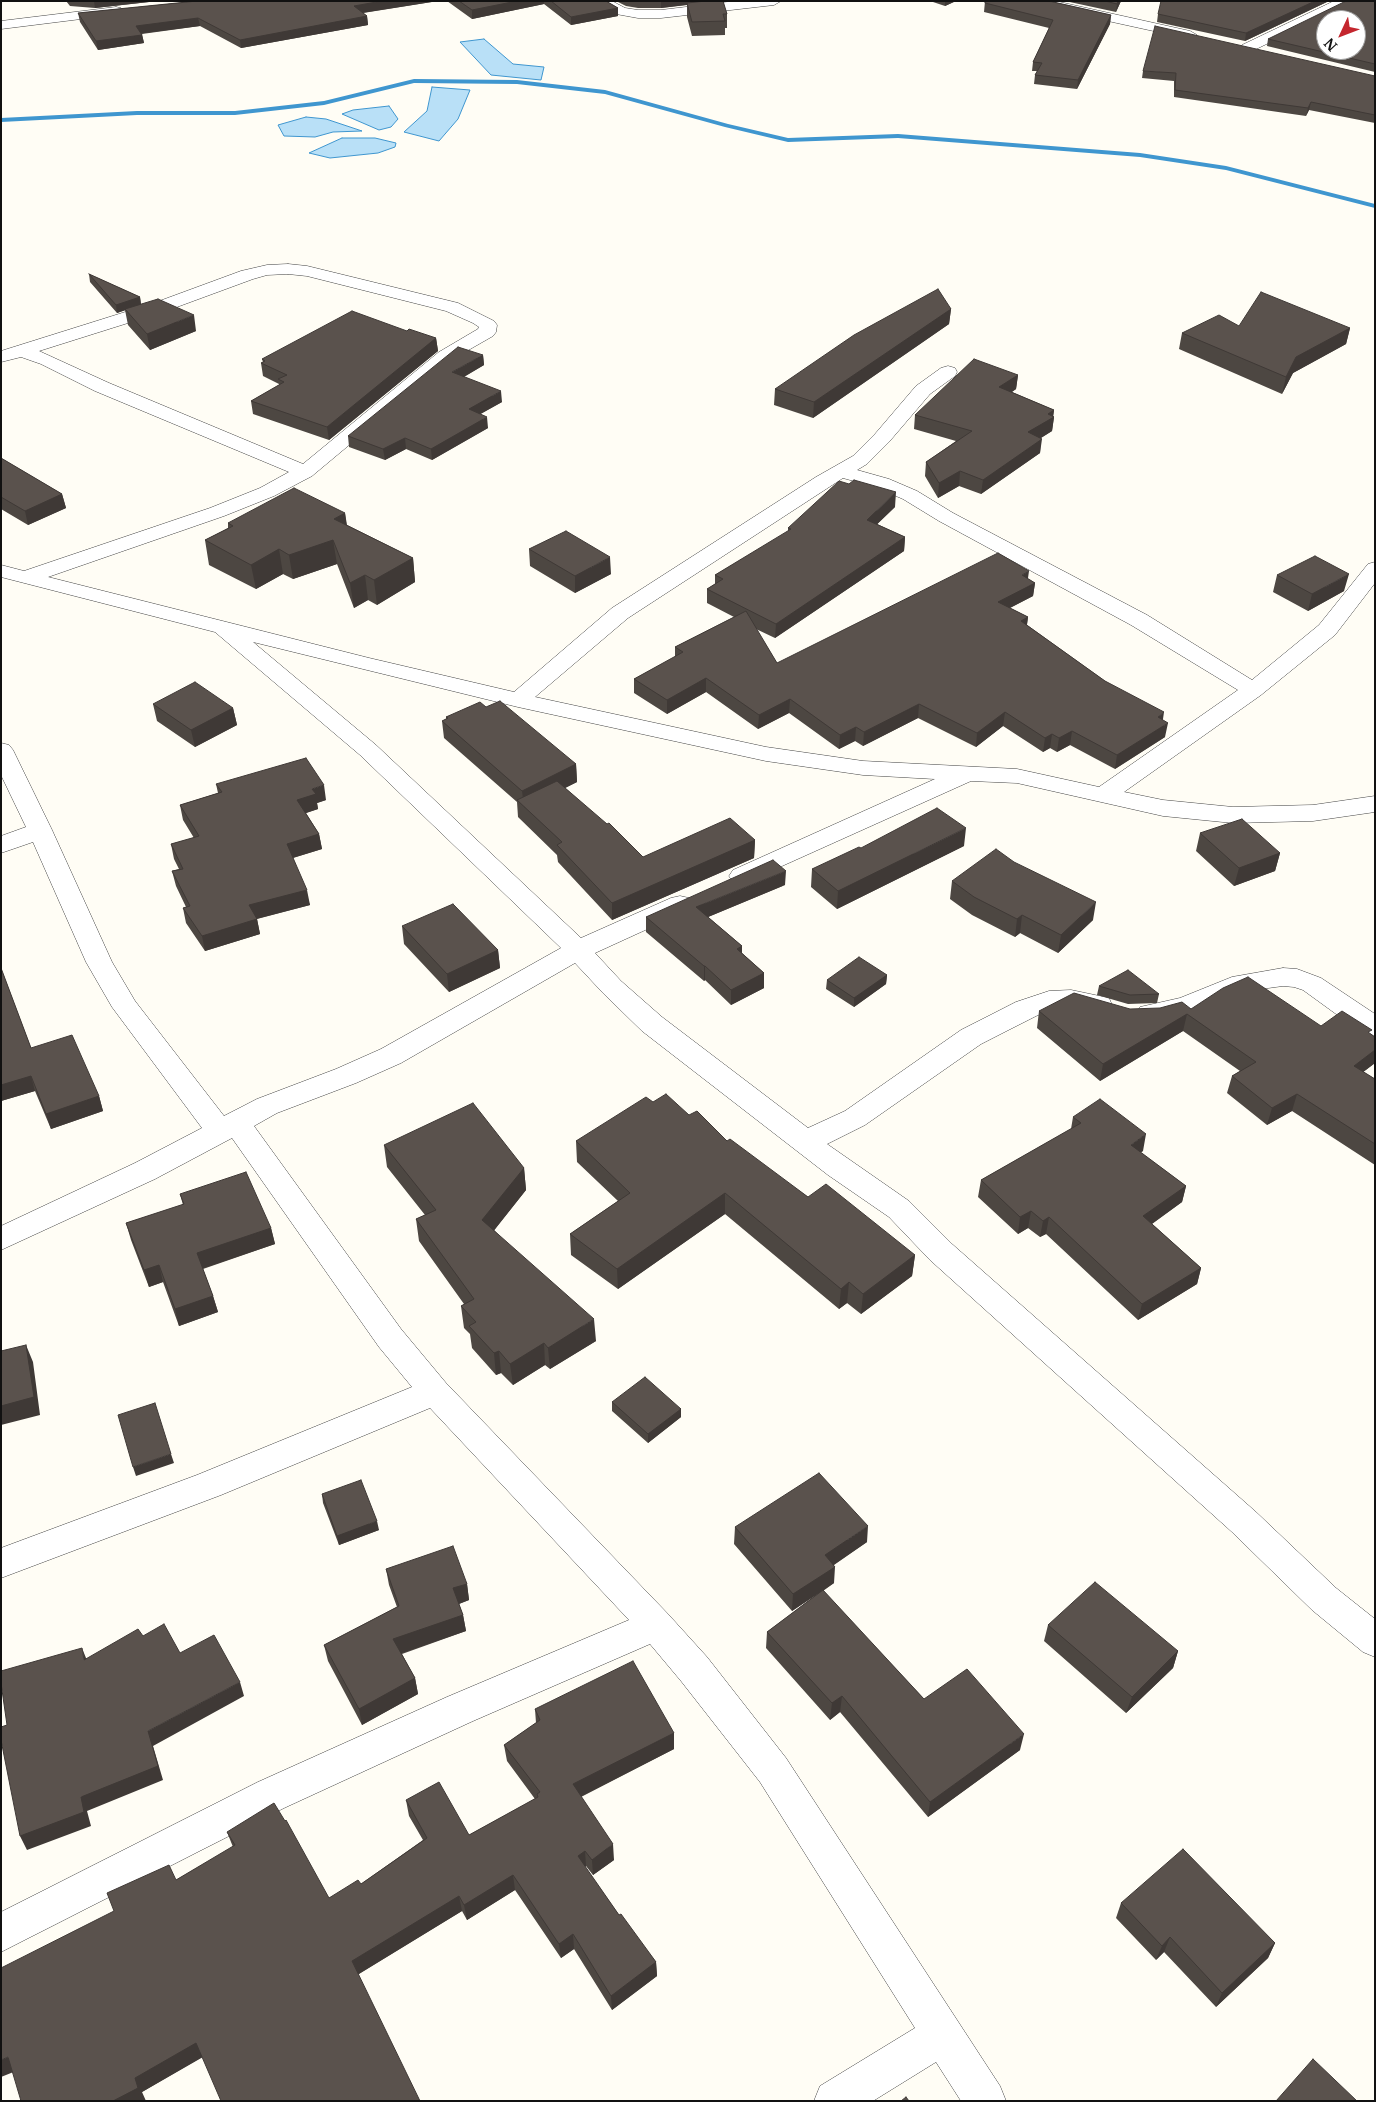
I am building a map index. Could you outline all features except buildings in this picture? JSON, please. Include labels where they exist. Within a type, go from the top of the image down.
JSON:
[{"type":"street","points":[[601,1],[621,11],[638,14],[661,14],[774,1]]},
{"type":"street","points":[[1036,1],[1200,37]]},
{"type":"street","points":[[1266,52],[1243,47],[1345,1]]},
{"type":"street","points":[[1,25],[126,10]]},
{"type":"street","points":[[10,354],[160,307],[247,275],[274,270],[307,271],[452,307],[488,325],[487,332],[445,356],[305,472],[266,492],[217,512],[26,577]]},
{"type":"street","points":[[10,354],[47,360],[102,386],[305,472]]},
{"type":"street","points":[[518,700],[620,613],[672,577],[860,460],[882,438],[923,390],[948,372]]},
{"type":"street","points":[[840,471],[882,483],[910,495],[946,517],[1140,620],[1253,690]]},
{"type":"street","points":[[1103,795],[1253,690],[1327,630],[1375,568]]},
{"type":"street","points":[[1,571],[367,664],[518,700],[766,754],[864,768],[970,772],[1017,776],[1163,808],[1233,815],[1312,814],[1375,804]]},
{"type":"street","points":[[221,626],[368,750],[578,950],[612,988],[652,1024],[805,1142],[900,1210],[942,1252],[1244,1522],[1324,1599],[1375,1641]]},
{"type":"street","points":[[1,750],[40,830],[99,962],[126,1007],[228,1126],[390,1338],[435,1392],[656,1625],[694,1669],[772,1770],[985,2101]]},
{"type":"street","points":[[1,1239],[145,1171],[267,1106],[346,1076],[391,1056],[578,950],[970,772]]},
{"type":"street","points":[[1,845],[40,830]]},
{"type":"street","points":[[805,1142],[855,1118],[971,1037],[1026,1009],[1049,1000],[1071,999],[1123,1014],[1156,1014],[1186,1006],[1241,983],[1283,977],[1298,978],[1312,984],[1375,1028]]},
{"type":"street","points":[[1,1563],[209,1485],[435,1392]]},
{"type":"street","points":[[1,1933],[272,1794],[460,1709],[656,1625]]},
{"type":"street","points":[[835,2101],[943,2034]]},
{"type":"water","points":[[484,39],[513,64],[544,67],[541,80],[491,75],[460,42]]},
{"type":"water","points":[[432,87],[470,90],[458,119],[439,141],[404,132],[427,111]]},
{"type":"water","points":[[389,106],[398,119],[391,127],[379,130],[342,114],[353,110]]},
{"type":"water","points":[[306,117],[326,119],[362,131],[333,132],[315,137],[284,136],[278,125]]},
{"type":"water","points":[[342,138],[375,138],[396,143],[395,147],[378,153],[330,158],[309,153]]},
{"type":"waterway","points":[[1,120],[137,113],[235,113],[324,103],[414,81],[517,82],[605,92],[727,126],[788,140],[898,136],[1140,155],[1226,168],[1375,206]]}]
